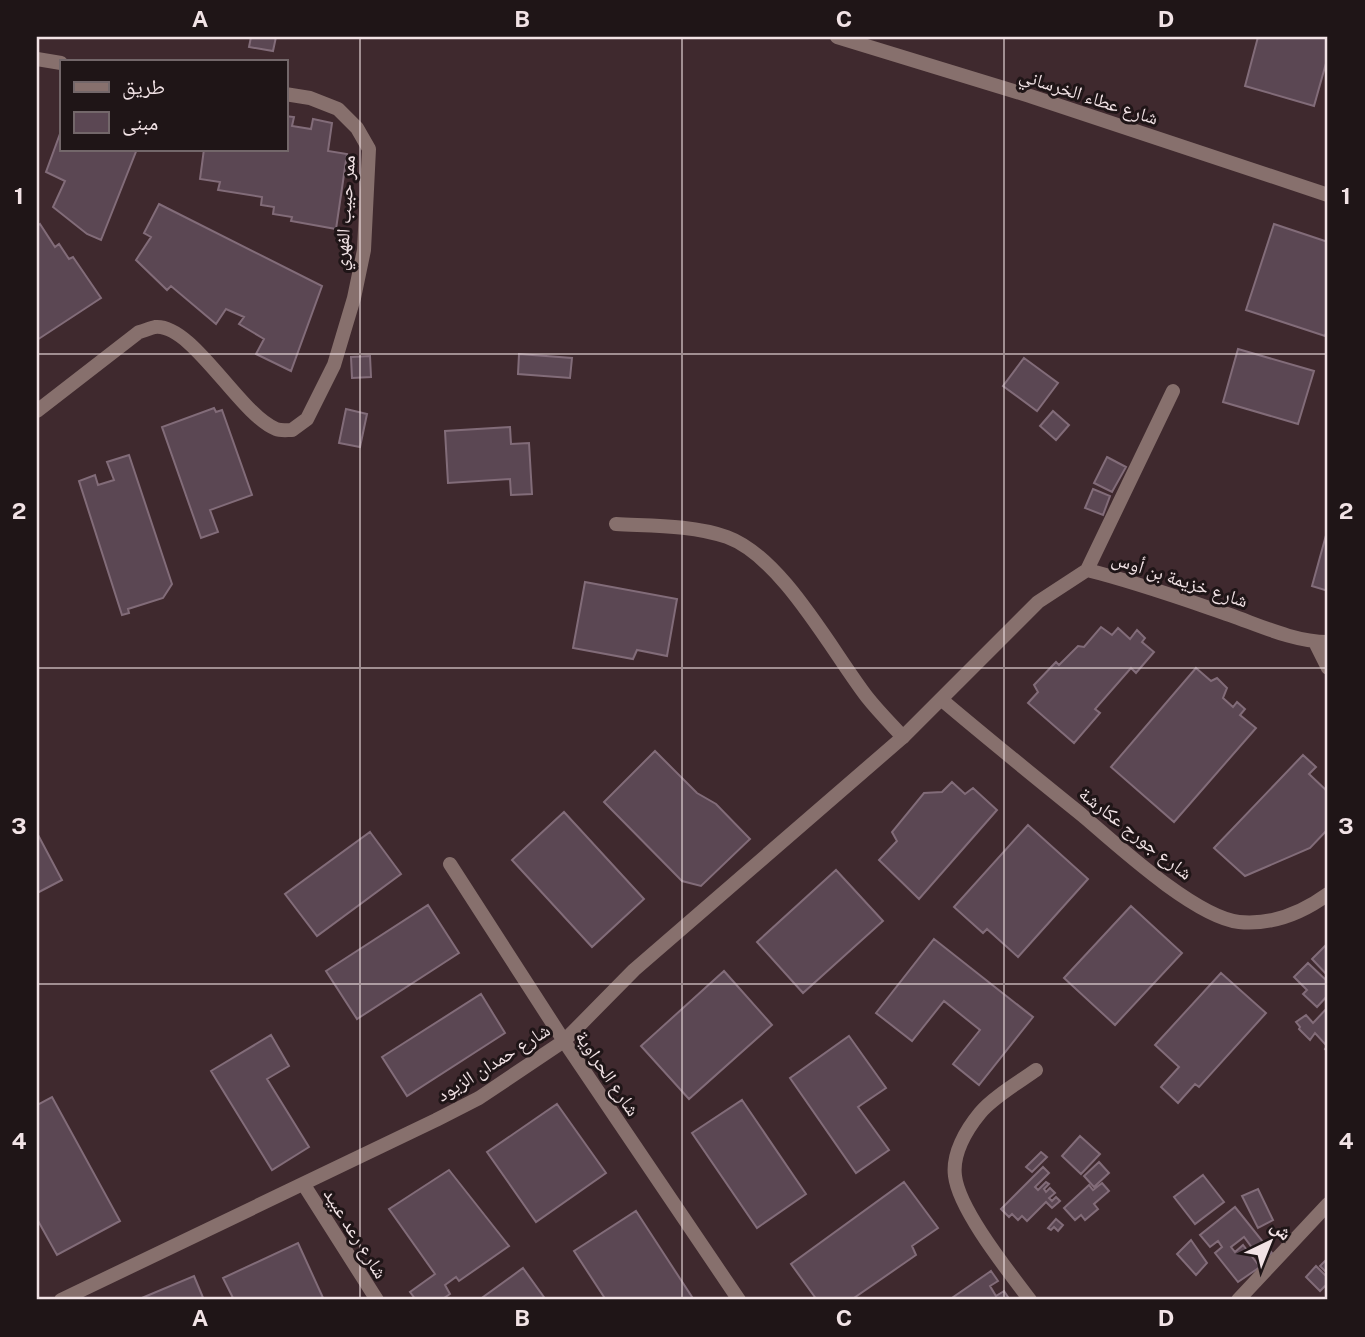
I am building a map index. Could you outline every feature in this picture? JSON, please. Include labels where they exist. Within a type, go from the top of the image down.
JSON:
[{"type":"street","name":"شارع عطاء الخرساني","points":[[837,37],[1030,96],[1328,195]]},
{"type":"street","points":[[37,59],[60,63]]},
{"type":"street","name":"ممر حبيب الفهري","points":[[37,411],[139,332],[157,327],[175,333],[199,353],[262,420],[277,430],[292,430],[307,419],[334,365],[354,298],[364,250],[369,149],[357,128],[338,109],[310,98],[287,94]]},
{"type":"street","points":[[1087,570],[1173,391]]},
{"type":"street","points":[[616,524],[699,529],[729,538],[756,552],[779,574],[869,700],[903,737]]},
{"type":"street","name":"شارع خزيمة بن أوس","points":[[942,701],[1038,602],[1087,570],[1125,579],[1272,630],[1321,642]]},
{"type":"street","points":[[1321,642],[1328,668]]},
{"type":"street","name":"شارع حمدان الزيود","points":[[61,1300],[304,1185],[479,1098],[564,1041],[634,970],[942,701]]},
{"type":"street","name":"شارع جورج عكارشة","points":[[942,701],[1161,880],[1209,912],[1237,922],[1274,921],[1317,902],[1328,894]]},
{"type":"street","name":"شارع الحراوية","points":[[450,864],[564,1041],[739,1300]]},
{"type":"street","points":[[1030,1300],[993,1250],[958,1193],[954,1174],[961,1141],[981,1111],[1036,1070]]},
{"type":"street","name":"شارع رعد عبيد","points":[[304,1185],[377,1300]]},
{"type":"street","points":[[1238,1300],[1328,1204]]},
{"type":"building","points":[[251,37],[276,37],[273,51],[249,47]]},
{"type":"building","points":[[1258,37],[1328,37],[1328,56],[1314,106],[1245,86]]},
{"type":"building","points":[[287,116],[294,117],[292,126],[311,129],[313,119],[332,123],[328,151],[347,154],[336,229],[291,221],[292,217],[273,214],[274,207],[261,205],[262,197],[218,190],[220,182],[200,179],[204,150],[287,150]]},
{"type":"building","points":[[60,134],[60,150],[137,150],[101,240],[87,234],[53,207],[65,181],[46,172]]},
{"type":"building","points":[[159,204],[322,286],[291,371],[256,354],[264,339],[239,324],[244,317],[226,309],[216,324],[171,286],[167,290],[136,260],[151,237],[144,233]]},
{"type":"building","points":[[40,224],[55,247],[59,244],[69,259],[73,257],[101,298],[37,340],[37,226]]},
{"type":"building","points":[[1274,224],[1328,242],[1328,327],[1325,336],[1246,310]]},
{"type":"building","points":[[1238,349],[1314,371],[1298,424],[1223,402]]},
{"type":"building","points":[[519,354],[572,358],[570,378],[518,374]]},
{"type":"building","points":[[370,356],[371,377],[352,378],[351,357]]},
{"type":"building","points":[[1024,358],[1058,383],[1037,411],[1003,386]]},
{"type":"building","points":[[214,408],[216,412],[222,410],[252,495],[210,510],[218,532],[201,538],[162,427]]},
{"type":"building","points":[[346,409],[367,414],[360,447],[339,443]]},
{"type":"building","points":[[1053,411],[1069,425],[1056,440],[1040,426]]},
{"type":"building","points":[[510,427],[511,444],[529,443],[532,494],[511,495],[510,479],[448,483],[445,431]]},
{"type":"building","points":[[129,455],[172,584],[163,598],[128,609],[129,613],[122,615],[79,481],[95,475],[98,485],[114,480],[107,462]]},
{"type":"building","points":[[1107,457],[1126,467],[1112,492],[1094,483]]},
{"type":"building","points":[[1093,489],[1110,496],[1103,515],[1085,508]]},
{"type":"building","points":[[1328,528],[1328,591],[1312,586]]},
{"type":"building","points":[[585,582],[677,599],[667,656],[637,650],[633,659],[573,648]]},
{"type":"building","points":[[1101,627],[1112,635],[1118,628],[1130,639],[1137,630],[1145,638],[1142,642],[1154,652],[1136,673],[1131,668],[1095,709],[1100,713],[1074,743],[1028,703],[1038,692],[1034,685],[1056,662],[1059,665],[1078,646],[1084,647]]},
{"type":"building","points":[[1196,668],[1211,681],[1217,678],[1227,688],[1223,698],[1233,707],[1237,702],[1245,709],[1240,715],[1256,728],[1174,822],[1111,767]]},
{"type":"building","points":[[655,751],[697,793],[716,804],[750,839],[701,886],[682,881],[604,802]]},
{"type":"building","points":[[1303,755],[1316,767],[1309,774],[1328,792],[1328,829],[1310,848],[1245,876],[1214,848]]},
{"type":"building","points":[[952,782],[965,794],[973,788],[997,810],[919,899],[879,860],[897,841],[892,832],[924,793],[942,792]]},
{"type":"building","points":[[564,812],[644,899],[592,947],[512,860]]},
{"type":"building","points":[[1028,825],[1088,879],[1018,957],[987,929],[983,933],[954,907]]},
{"type":"building","points":[[370,832],[401,874],[317,936],[285,894]]},
{"type":"building","points":[[37,833],[62,880],[37,893]]},
{"type":"building","points":[[836,870],[883,921],[803,993],[757,942]]},
{"type":"building","points":[[428,905],[459,953],[357,1019],[326,971]]},
{"type":"building","points":[[1131,906],[1182,953],[1115,1025],[1064,978]]},
{"type":"building","points":[[934,939],[1033,1017],[979,1085],[953,1064],[980,1030],[944,1001],[912,1041],[876,1013]]},
{"type":"building","points":[[1328,943],[1328,976],[1312,959]]},
{"type":"building","points":[[1308,963],[1328,982],[1328,995],[1317,1007],[1303,994],[1307,990],[1294,977]]},
{"type":"building","points":[[724,971],[772,1025],[689,1099],[641,1046]]},
{"type":"building","points":[[1221,973],[1266,1013],[1199,1087],[1195,1084],[1178,1103],[1161,1087],[1179,1067],[1155,1045]]},
{"type":"building","points":[[481,994],[505,1033],[407,1096],[382,1057]]},
{"type":"building","points":[[1328,1007],[1328,1052],[1325,1049],[1327,1046],[1315,1033],[1310,1040],[1296,1022],[1306,1015],[1313,1023]]},
{"type":"building","points":[[271,1035],[289,1066],[267,1079],[309,1147],[272,1170],[211,1071]]},
{"type":"building","points":[[849,1036],[886,1088],[858,1107],[889,1150],[856,1173],[790,1078]]},
{"type":"building","points":[[52,1097],[120,1221],[57,1255],[37,1219],[37,1105]]},
{"type":"building","points":[[742,1100],[806,1194],[757,1228],[692,1133]]},
{"type":"building","points":[[557,1104],[606,1173],[536,1222],[487,1152]]},
{"type":"building","points":[[1080,1136],[1100,1154],[1081,1174],[1062,1156]]},
{"type":"building","points":[[1041,1152],[1047,1157],[1032,1172],[1026,1167]]},
{"type":"building","points":[[1099,1162],[1109,1173],[1094,1187],[1084,1176]]},
{"type":"building","points":[[1043,1167],[1049,1173],[1035,1187],[1038,1190],[1046,1182],[1049,1184],[1044,1189],[1046,1192],[1050,1188],[1055,1193],[1049,1198],[1052,1201],[1056,1197],[1060,1201],[1052,1208],[1046,1202],[1027,1221],[1022,1216],[1018,1220],[1012,1214],[1009,1217],[1001,1209]]},
{"type":"building","points":[[449,1170],[509,1246],[459,1281],[456,1277],[445,1285],[450,1294],[441,1300],[416,1300],[410,1292],[435,1274],[389,1209]]},
{"type":"building","points":[[1203,1175],[1224,1202],[1195,1224],[1174,1197]]},
{"type":"building","points":[[904,1182],[938,1228],[912,1246],[916,1255],[851,1300],[817,1300],[791,1264]]},
{"type":"building","points":[[1102,1183],[1109,1191],[1094,1204],[1098,1209],[1085,1220],[1081,1215],[1075,1220],[1064,1208],[1089,1185],[1093,1190]]},
{"type":"building","points":[[1258,1189],[1273,1220],[1258,1228],[1242,1196]]},
{"type":"building","points":[[1235,1207],[1272,1253],[1262,1261],[1244,1237],[1231,1247],[1235,1252],[1243,1245],[1260,1267],[1238,1282],[1215,1253],[1222,1247],[1218,1241],[1210,1247],[1200,1235]]},
{"type":"building","points":[[636,1211],[694,1300],[606,1300],[574,1251]]},
{"type":"building","points":[[1056,1219],[1063,1225],[1058,1231],[1054,1227],[1051,1230],[1048,1228]]},
{"type":"building","points":[[1191,1240],[1207,1263],[1196,1275],[1177,1254]]},
{"type":"building","points":[[298,1243],[324,1300],[234,1300],[223,1278]]},
{"type":"building","points":[[1328,1258],[1328,1274],[1320,1266]]},
{"type":"building","points":[[1316,1266],[1328,1278],[1328,1283],[1320,1291],[1306,1277]]},
{"type":"building","points":[[523,1268],[546,1300],[479,1300]]},
{"type":"building","points":[[991,1271],[998,1281],[990,1286],[996,1296],[1004,1291],[1010,1300],[949,1300]]},
{"type":"building","points":[[194,1276],[204,1300],[137,1300]]}]
